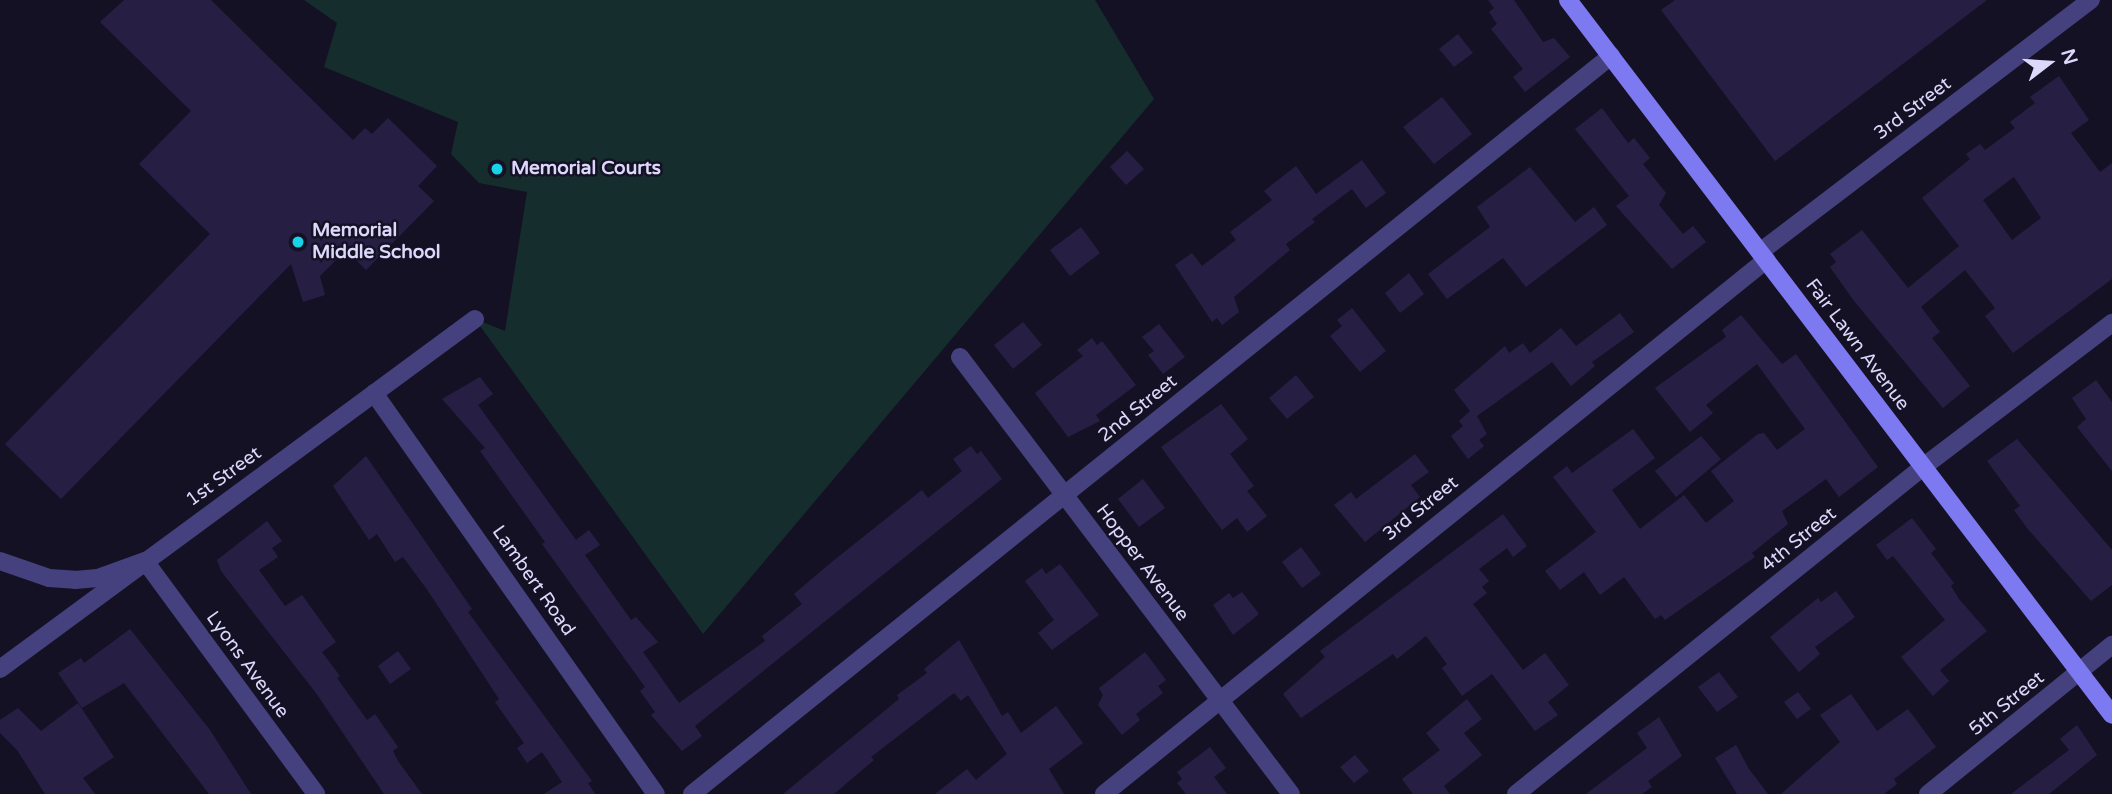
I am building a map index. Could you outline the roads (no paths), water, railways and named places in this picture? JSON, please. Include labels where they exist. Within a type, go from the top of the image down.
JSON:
[{"type":"main road","name":"Fair Lawn Avenue","points":[[1568,0],[2112,715]]},
{"type":"street","name":"3rd Street","points":[[1104,794],[1763,256],[2091,0]]},
{"type":"street","name":"2nd Street","points":[[692,794],[1611,56]]},
{"type":"street","name":"1st Street","points":[[0,669],[475,319]]},
{"type":"street","name":"4th Street","points":[[1516,794],[1923,467],[2112,323]]},
{"type":"street","name":"Hopper Avenue","points":[[960,357],[1291,794]]},
{"type":"street","name":"Lambert Road","points":[[374,393],[656,794]]},
{"type":"street","points":[[0,561],[49,578],[75,580],[99,578],[145,561]]},
{"type":"street","name":"Lyons Avenue","points":[[145,561],[316,794]]},
{"type":"street","name":"5th Street","points":[[1928,794],[2112,645]]},
{"type":"place","name":"Memorial Courts","points":[[497,169]]},
{"type":"place","name":"Memorial Middle School","points":[[298,242]]}]
